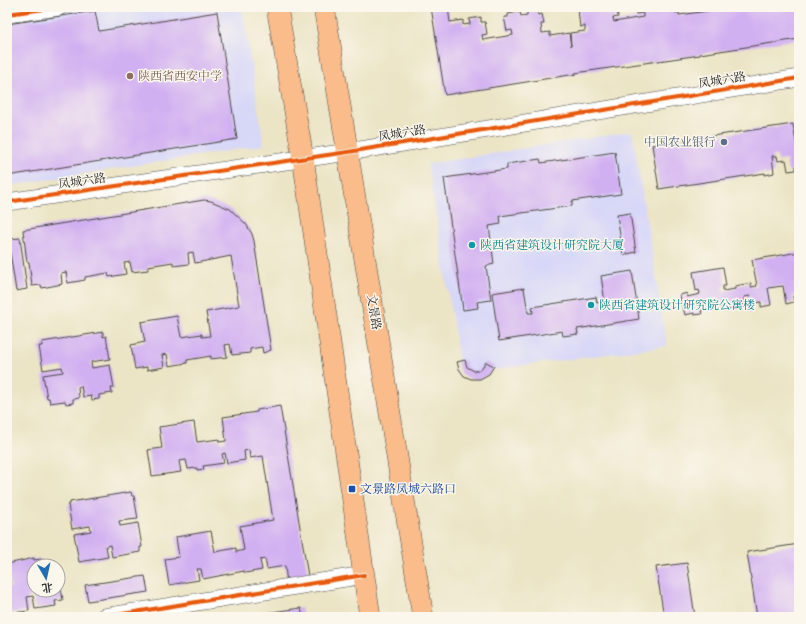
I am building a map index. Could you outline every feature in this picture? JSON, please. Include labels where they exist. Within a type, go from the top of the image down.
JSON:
[{"type":"main road","points":[[277,7],[303,158],[370,617]]},
{"type":"main road","name":"文景路","points":[[324,7],[423,617]]},
{"type":"street","points":[[7,14],[60,7]]},
{"type":"street","name":"凤城六路","points":[[7,202],[348,152],[799,78]]},
{"type":"street","points":[[104,617],[364,575]]},
{"type":"shaded area","name":"陕西省西安中学","points":[[7,7],[242,7],[264,145],[7,186]]},
{"type":"shaded area","points":[[632,131],[667,346],[461,374],[428,164]]},
{"type":"building","points":[[431,7],[448,7],[450,22],[463,20],[463,25],[470,24],[469,19],[481,17],[481,22],[485,22],[487,34],[482,35],[483,40],[513,35],[512,30],[507,31],[504,17],[508,17],[508,14],[520,12],[521,16],[527,15],[527,12],[537,10],[538,15],[542,14],[544,24],[541,24],[542,33],[550,32],[550,36],[569,33],[571,46],[570,33],[585,31],[585,26],[580,27],[578,10],[582,10],[582,7],[617,7],[618,17],[613,18],[614,22],[643,17],[643,13],[636,14],[635,7],[675,7],[676,13],[679,12],[679,15],[715,10],[714,7],[799,7],[799,39],[575,73],[576,74],[445,95]]},
{"type":"building","name":"陕西省西安中学","points":[[95,11],[99,31],[217,12],[237,139],[7,176],[7,24]]},
{"type":"building","points":[[793,124],[797,149],[799,149],[799,165],[796,166],[796,170],[788,171],[786,160],[778,161],[777,156],[772,156],[774,173],[765,175],[765,173],[659,189],[652,145]]},
{"type":"building","name":"陕西省建筑设计研究院大厦","points":[[615,152],[621,194],[572,201],[572,206],[500,216],[501,224],[489,226],[494,264],[486,266],[491,300],[477,302],[478,308],[463,310],[444,178],[507,169],[507,164],[540,159],[541,163]]},
{"type":"building","points":[[204,200],[211,201],[230,209],[246,224],[252,234],[271,350],[263,353],[262,347],[250,349],[250,353],[232,355],[230,344],[225,345],[227,357],[211,359],[211,356],[187,360],[187,363],[169,366],[167,354],[162,355],[164,367],[147,370],[147,367],[135,369],[131,345],[145,342],[141,322],[177,316],[181,337],[202,334],[202,337],[210,336],[206,312],[239,306],[231,256],[195,263],[193,252],[188,253],[189,264],[173,266],[173,262],[148,266],[148,270],[132,272],[130,262],[124,263],[126,274],[109,277],[108,273],[85,277],[85,280],[68,283],[66,272],[61,273],[62,284],[42,288],[41,285],[32,286],[23,230]]},
{"type":"building","points":[[630,213],[636,252],[623,255],[617,215]]},
{"type":"building","points":[[20,238],[27,289],[16,291],[8,239]]},
{"type":"building","points":[[799,252],[799,295],[793,296],[794,302],[786,304],[783,286],[768,288],[771,305],[761,307],[761,302],[751,304],[750,296],[744,297],[745,304],[734,306],[735,309],[727,310],[726,306],[706,309],[701,311],[702,314],[694,315],[694,313],[685,315],[680,295],[687,293],[687,297],[700,294],[699,290],[696,291],[693,272],[723,267],[726,286],[723,286],[723,291],[735,289],[735,286],[751,283],[751,287],[757,286],[752,260]]},
{"type":"building","name":"陕西省建筑设计研究院公寓楼","points":[[632,271],[639,319],[577,329],[578,334],[563,336],[562,331],[499,341],[492,293],[524,288],[528,313],[533,313],[532,307],[596,297],[597,303],[605,302],[601,276]]},
{"type":"building","points":[[103,332],[103,337],[106,336],[110,359],[91,362],[92,368],[110,365],[114,388],[111,388],[112,393],[99,395],[99,399],[92,400],[91,396],[83,397],[81,386],[78,387],[79,398],[73,399],[73,403],[66,404],[65,401],[50,403],[49,398],[47,398],[43,375],[63,372],[62,367],[43,370],[39,346],[42,346],[42,342]]},
{"type":"building","points":[[465,360],[467,367],[474,371],[480,370],[486,362],[494,366],[489,374],[480,379],[471,379],[464,376],[459,369],[457,362]]},
{"type":"building","points":[[280,406],[308,576],[287,584],[285,566],[267,569],[265,559],[260,560],[262,570],[245,573],[244,571],[203,579],[201,569],[197,569],[199,580],[169,585],[165,559],[179,557],[176,537],[211,531],[215,552],[236,548],[236,552],[244,550],[240,526],[273,520],[263,456],[250,458],[249,450],[244,451],[245,460],[227,463],[225,453],[222,454],[224,463],[203,466],[204,469],[197,470],[197,468],[188,469],[186,460],[179,461],[181,472],[152,476],[148,450],[162,448],[159,427],[194,422],[197,442],[219,439],[219,442],[226,441],[223,417],[257,412],[257,410]]},
{"type":"building","points":[[131,492],[132,496],[134,496],[138,519],[119,521],[120,526],[138,523],[142,547],[140,547],[140,552],[112,557],[110,545],[106,546],[108,557],[79,562],[74,534],[91,531],[90,526],[72,529],[68,505],[70,502]]},
{"type":"building","points":[[799,544],[799,617],[757,617],[747,552]]},
{"type":"building","points":[[26,560],[26,598],[29,611],[11,613],[10,608],[7,609],[7,588],[11,587],[7,564]]},
{"type":"building","points":[[687,563],[695,617],[664,617],[656,567]]},
{"type":"building","points":[[145,576],[148,592],[88,601],[85,585]]},
{"type":"building","points":[[33,598],[63,598],[63,600],[55,601],[56,606],[35,609]]},
{"type":"building","points":[[301,608],[303,617],[265,617],[264,613]]},
{"type":"cycle path","points":[[7,14],[59,7]]},
{"type":"cycle path","points":[[7,202],[348,152],[799,78]]},
{"type":"cycle path","points":[[104,617],[364,575]]},
{"type":"place","name":"陕西省西安中学","points":[[130,76]]},
{"type":"place","name":"中国农业银行","points":[[724,142]]},
{"type":"place","name":"陕西省建筑设计研究院大厦","points":[[472,245]]},
{"type":"place","name":"陕西省建筑设计研究院公寓楼","points":[[591,305]]},
{"type":"place","name":"文景路凤城六路口","points":[[352,489]]}]
